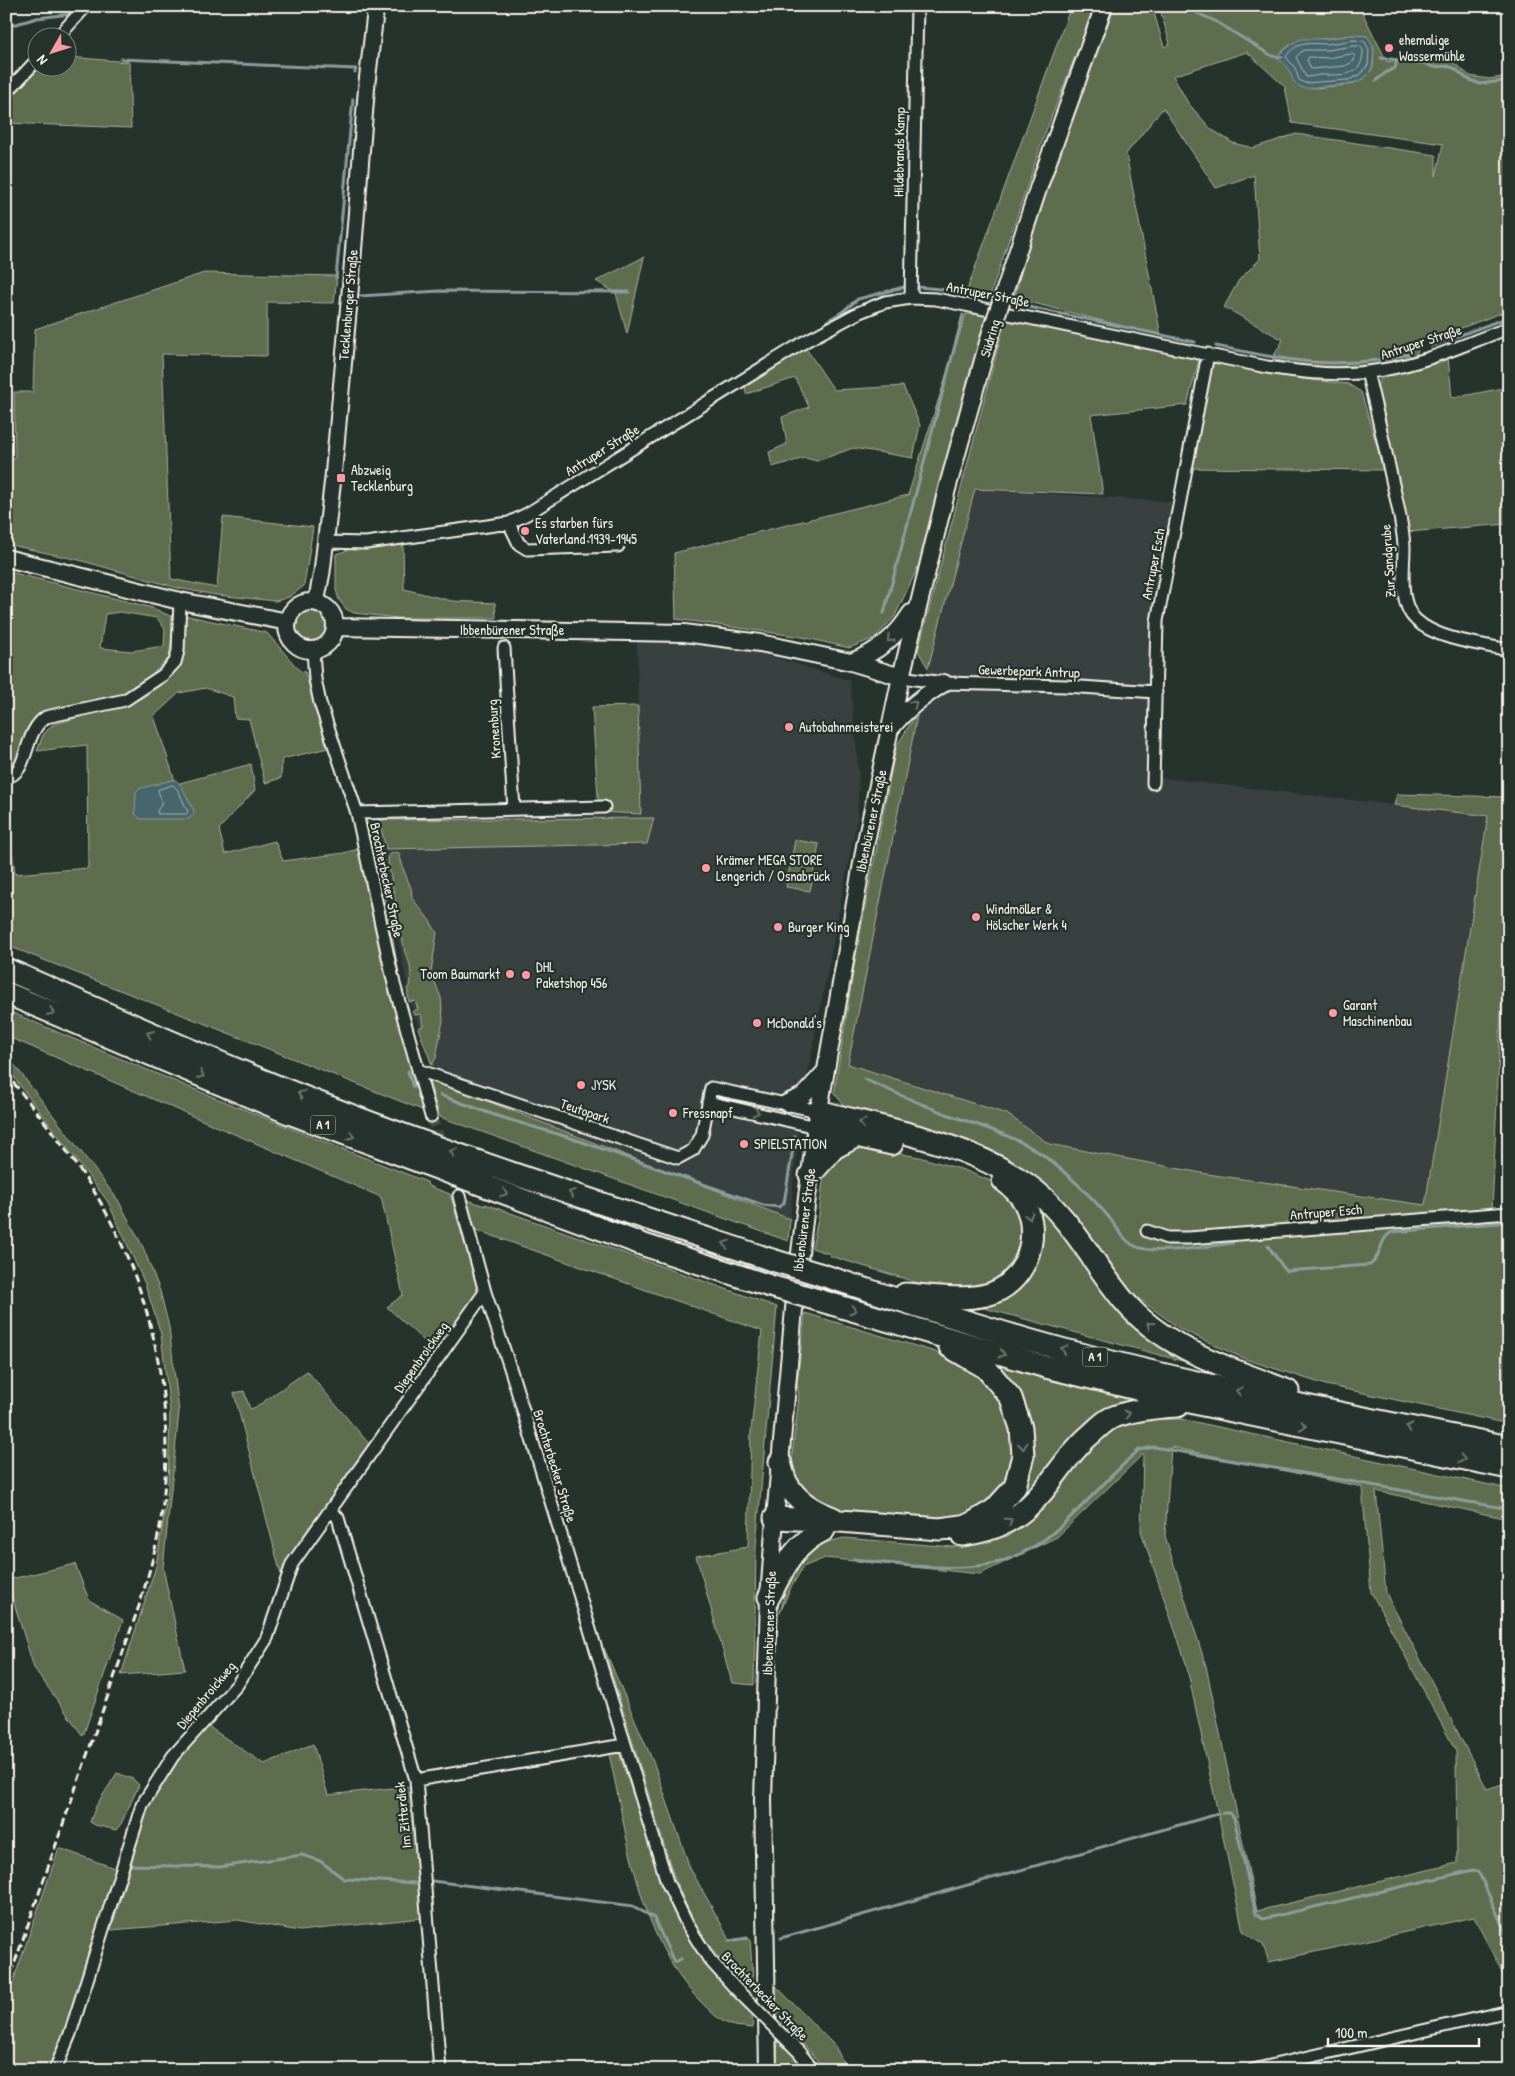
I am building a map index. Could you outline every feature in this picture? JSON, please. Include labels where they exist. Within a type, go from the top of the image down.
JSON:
[{"type":"highway","name":"A 1","points":[[6,969],[148,1033],[373,1123],[596,1202],[966,1322],[1062,1349],[1321,1409],[1509,1447]]},
{"type":"highway","name":"A 1","points":[[6,993],[298,1116],[644,1245],[770,1286],[1046,1367],[1203,1405],[1509,1468]]},
{"type":"highway","points":[[817,1119],[855,1137],[935,1153],[985,1169],[1005,1180],[1018,1193],[1030,1215],[1032,1226],[1030,1248],[1021,1270],[1012,1280],[988,1295],[954,1298],[873,1292]]},
{"type":"highway","points":[[817,1119],[927,1140],[961,1151],[1001,1169],[1044,1198],[1067,1221],[1124,1301],[1154,1329],[1190,1352],[1296,1394],[1321,1409]]},
{"type":"highway","points":[[810,1175],[834,1148],[855,1137]]},
{"type":"highway","points":[[774,1524],[940,1529],[968,1525],[994,1510],[1015,1487],[1024,1455],[1021,1428],[1012,1398],[986,1368],[949,1346],[888,1320]]},
{"type":"highway","points":[[770,1597],[788,1560],[810,1537],[832,1526],[954,1536],[978,1534],[999,1528],[1026,1510],[1044,1491],[1082,1441],[1110,1419],[1153,1407],[1203,1405]]},
{"type":"highway","points":[[780,1462],[788,1485],[802,1501],[819,1513],[832,1526]]},
{"type":"main road","name":"Südring","points":[[901,677],[918,603],[991,332],[1039,186],[1104,6]]},
{"type":"main road","points":[[6,558],[180,601],[288,622]]},
{"type":"main road","points":[[316,602],[330,610],[336,627],[332,640],[326,646],[313,651],[304,650],[291,639],[288,631],[288,622],[294,609],[300,605],[316,602]]},
{"type":"main road","points":[[851,662],[868,656],[884,646],[900,630],[918,603]]},
{"type":"main road","name":"Ibbenbürener Straße","points":[[336,627],[684,633],[760,643],[851,662],[901,677],[861,865],[825,1071],[797,1276],[774,1524],[770,1597],[763,1800],[768,2070]]},
{"type":"main road","points":[[889,730],[906,710],[944,683]]},
{"type":"main road","points":[[787,1103],[803,1096],[825,1071]]},
{"type":"street","points":[[66,28],[86,6]]},
{"type":"street","name":"Tecklenburger Straße","points":[[316,602],[325,542],[351,281],[366,90],[376,6]]},
{"type":"street","name":"Hildebrands Kamp","points":[[911,298],[917,6]]},
{"type":"street","points":[[6,93],[28,70]]},
{"type":"street","name":"Antruper Straße","points":[[325,542],[366,543],[509,523],[535,509],[804,342],[860,312],[885,302],[911,298],[936,298],[1304,373],[1368,372],[1406,365],[1509,328]]},
{"type":"street","name":"Antruper Esch","points":[[1154,783],[1157,621],[1208,354]]},
{"type":"street","name":"Zur Sandgrube","points":[[1368,372],[1399,512],[1404,544],[1404,594],[1408,609],[1415,620],[1430,629],[1454,638],[1509,650]]},
{"type":"street","points":[[509,523],[519,544],[527,549],[618,546]]},
{"type":"street","points":[[6,777],[16,772],[21,766],[31,732],[37,722],[46,717],[125,700],[163,675],[175,662],[178,651],[180,601]]},
{"type":"street","name":"Kronenburg","points":[[504,648],[514,809]]},
{"type":"street","name":"Brochterbecker Straße","points":[[313,651],[315,679],[320,703],[357,813],[394,984],[431,1116]]},
{"type":"street","name":"Gewerbepark Antrup","points":[[901,677],[944,683],[1066,686],[1156,692]]},
{"type":"street","points":[[357,813],[604,807]]},
{"type":"street","name":"Teutopark","points":[[418,1070],[678,1158],[694,1150],[702,1135],[711,1088],[787,1103],[817,1119]]},
{"type":"street","points":[[708,1102],[817,1119]]},
{"type":"street","name":"Brochterbecker Straße","points":[[459,1196],[485,1292],[512,1374],[667,1882],[687,1924],[709,1959],[799,2052],[813,2070]]},
{"type":"street","name":"Antruper Esch","points":[[1147,1231],[1167,1238],[1189,1238],[1509,1213]]},
{"type":"street","name":"Diepenbroickweg","points":[[55,2070],[70,2034],[142,1805],[174,1756],[238,1685],[267,1638],[292,1564],[485,1292]]},
{"type":"street","name":"Im Zitterdiek","points":[[331,1510],[338,1518],[416,1780],[440,2070]]},
{"type":"street","points":[[416,1780],[624,1745]]},
{"type":"street","points":[[1253,2070],[1509,2011]]},
{"type":"shaded area","points":[[975,489],[1173,502],[1151,617],[1150,700],[1146,776],[1488,816],[1425,1206],[1207,1174],[1049,1144],[1007,1114],[848,1064],[923,686]]},
{"type":"shaded area","points":[[637,639],[749,649],[850,681],[859,775],[857,819],[800,1112],[790,1219],[437,1080],[412,1007],[372,816],[641,813]]},
{"type":"green space","points":[[1071,6],[1095,6],[1044,136],[990,296],[967,290]]},
{"type":"green space","points":[[1115,6],[1152,6],[1164,47],[1170,44],[1159,6],[1359,6],[1387,62],[1417,56],[1425,57],[1435,62],[1447,61],[1454,63],[1470,76],[1489,79],[1509,76],[1509,310],[1420,342],[1416,356],[1368,368],[1307,367],[1272,359],[1283,340],[1224,307],[1239,280],[1260,259],[1254,175],[1216,188],[1163,108],[1126,154],[1161,336],[1014,298],[1047,180]],"holes":[[[1353,35],[1367,36],[1374,47],[1373,68],[1363,79],[1349,85],[1314,88],[1292,77],[1291,70],[1279,54],[1292,43]],[[1247,52],[1285,87],[1292,123],[1443,144],[1436,176],[1436,155],[1296,134],[1253,148],[1233,143],[1211,129],[1188,103],[1173,76]]]},
{"type":"green space","points":[[78,58],[129,62],[131,128],[6,123],[6,102],[30,78],[78,78]]},
{"type":"green space","points":[[644,257],[627,334],[616,293],[596,281]]},
{"type":"green space","points":[[204,273],[337,276],[334,303],[267,302],[267,356],[162,354],[171,579],[217,588],[223,517],[313,527],[304,586],[289,597],[276,601],[216,595],[178,588],[79,560],[6,544],[6,459],[15,459],[14,392],[33,392],[35,329]]},
{"type":"green space","points":[[966,314],[986,315],[919,565],[895,616],[875,638],[849,648],[802,637],[676,619],[674,553],[908,495]]},
{"type":"green space","points":[[1006,317],[1199,360],[1187,405],[1091,415],[1103,494],[975,489],[928,668],[918,651]]},
{"type":"green space","points":[[805,347],[834,390],[903,386],[920,425],[913,458],[853,448],[817,461],[805,458],[772,467],[769,452],[787,444],[782,417],[809,407],[795,378],[746,394],[745,386]]},
{"type":"green space","points":[[1448,357],[1452,398],[1509,387],[1509,524],[1407,532],[1376,390],[1380,379]]},
{"type":"green space","points":[[1211,362],[1303,379],[1348,384],[1361,392],[1384,470],[1191,468]]},
{"type":"green space","points":[[403,545],[404,589],[452,601],[495,603],[496,618],[398,618],[354,613],[346,609],[339,600],[336,590],[336,554],[354,548]]},
{"type":"green space","points":[[6,571],[153,608],[174,618],[169,658],[136,689],[121,696],[49,710],[43,715],[15,766],[6,772]],"holes":[[[120,612],[157,618],[165,629],[164,646],[132,651],[100,648],[105,614]]]},
{"type":"green space","points":[[312,608],[319,609],[325,613],[329,619],[329,633],[325,639],[319,643],[312,644],[305,643],[299,639],[295,633],[294,626],[295,619],[299,613],[305,609]]},
{"type":"green space","points":[[184,615],[267,633],[300,671],[305,672],[328,748],[282,759],[281,778],[265,783],[249,719],[235,718],[233,697],[206,688],[179,693],[154,716],[176,784],[251,764],[255,790],[219,829],[225,854],[275,841],[283,861],[344,853],[358,849],[384,973],[425,1111],[6,945],[6,794],[15,874],[88,868],[87,745],[37,751],[43,735],[52,725],[142,698],[180,666]]},
{"type":"green space","points":[[638,706],[641,814],[599,812],[592,707]]},
{"type":"green space","points":[[918,711],[848,1064],[1007,1114],[1049,1144],[1207,1174],[1425,1205],[1488,816],[1394,805],[1397,794],[1509,797],[1509,835],[1492,1210],[1493,1220],[1509,1219],[1509,1424],[1326,1385],[1245,1359],[1180,1329],[1134,1295],[1069,1208],[1034,1179],[976,1146],[844,1105],[834,1093],[855,961],[896,747]]},
{"type":"green space","points":[[654,818],[647,844],[386,849],[379,820]]},
{"type":"green space","points":[[366,819],[382,880],[400,979],[395,968],[364,823]]},
{"type":"green space","points":[[795,840],[819,844],[810,891],[786,887]]},
{"type":"green space","points":[[396,852],[399,853],[411,888],[412,898],[437,933],[431,972],[441,998],[443,1020],[436,1058],[432,1065],[418,1028],[423,1026],[421,1014],[414,1015],[412,1012],[418,1009],[415,1001],[409,1002],[407,988],[410,987],[411,969],[405,953],[388,862],[389,855]]},
{"type":"green space","points":[[6,1010],[215,1098],[427,1182],[428,1186],[450,1194],[479,1293],[436,1352],[387,1307],[403,1295],[381,1197],[6,1036]]},
{"type":"green space","points":[[6,1054],[118,1200],[143,1247],[160,1291],[169,1327],[179,1412],[163,1568],[185,1670],[121,1675],[156,1566],[168,1490],[170,1412],[161,1334],[145,1284],[108,1202],[6,1067]]},
{"type":"green space","points":[[428,1078],[790,1219],[788,1241],[440,1117]]},
{"type":"green space","points":[[852,1145],[919,1157],[964,1170],[993,1182],[1014,1201],[1024,1235],[1016,1263],[995,1283],[962,1290],[932,1287],[830,1256],[830,1254],[812,1248],[826,1169]]},
{"type":"green space","points":[[1022,1186],[1109,1289],[1212,1369],[965,1303],[1023,1273]]},
{"type":"green space","points":[[465,1199],[485,1206],[485,1204],[777,1307],[756,1545],[754,1685],[732,1683],[696,1556],[748,1547],[751,1431],[762,1331],[476,1230]]},
{"type":"green space","points":[[805,1313],[949,1356],[974,1368],[998,1392],[1016,1441],[1010,1478],[983,1510],[949,1521],[854,1515],[822,1505],[799,1484],[794,1472],[792,1455],[799,1397],[797,1383]]},
{"type":"green space","points":[[985,1361],[1146,1402],[1127,1408],[1027,1504],[978,1525],[1027,1453]]},
{"type":"green space","points":[[307,1371],[370,1445],[282,1579],[234,1393],[244,1391],[250,1409],[256,1407]]},
{"type":"green space","points":[[1181,1419],[1509,1489],[1509,1519],[1376,1491],[1386,1593],[1487,1789],[1509,1782],[1509,1986],[1474,1917],[1269,1962],[1263,1945],[1243,1931],[1186,1663],[1141,1531],[1143,1454],[1057,1537],[980,1574],[825,1558],[803,1567],[789,1591],[780,1613],[790,1573],[816,1545],[844,1538],[953,1547],[1008,1536],[1039,1513],[1099,1438],[1133,1420]],"holes":[[[1171,1447],[1362,1487],[1371,1592],[1456,1751],[1457,1863],[1257,1911],[1206,1666],[1165,1536]]]},
{"type":"green space","points":[[75,1564],[89,1600],[123,1620],[83,1736],[34,1668],[7,1580]]},
{"type":"green space","points":[[604,1648],[654,1764],[690,1868],[730,1940],[750,1939],[754,1993],[715,1953],[696,1924],[680,1892]]},
{"type":"green space","points":[[206,1725],[264,1764],[313,1744],[328,1795],[411,1786],[422,1918],[299,1931],[238,1920],[111,1930],[147,1810],[177,1759]]},
{"type":"green space","points":[[619,1753],[667,1897],[686,1934],[706,1964],[752,2016],[753,2028],[734,2026],[711,2012],[679,1976],[662,1947],[638,1885],[630,1852],[609,1754]]},
{"type":"green space","points":[[117,1773],[133,1779],[139,1785],[121,1824],[116,1830],[90,1822],[96,1806]]},
{"type":"green space","points":[[59,1848],[117,1869],[67,2032],[51,2070],[6,2070],[6,2002]]},
{"type":"green space","points":[[775,1985],[835,2046],[847,2070],[825,2070],[807,2048],[777,2018]]},
{"type":"green space","points":[[778,2039],[807,2070],[776,2070]]},
{"type":"water","points":[[1353,35],[1367,36],[1373,51],[1371,69],[1367,75],[1355,82],[1304,88],[1294,82],[1287,67],[1278,59],[1279,54],[1300,39],[1326,39]]},
{"type":"water","points":[[176,780],[182,787],[193,809],[194,813],[189,819],[141,819],[135,814],[136,793],[138,789]]},
{"type":"waterway","points":[[1181,6],[1215,21],[1272,56],[1282,57]]},
{"type":"waterway","points":[[6,27],[37,18],[70,14]]},
{"type":"waterway","points":[[1381,58],[1399,60]]},
{"type":"waterway","points":[[121,59],[356,69],[355,72]]},
{"type":"waterway","points":[[1376,81],[1385,73],[1395,68],[1397,60]]},
{"type":"waterway","points":[[1413,63],[1424,63],[1433,67],[1447,66],[1454,68],[1466,78],[1480,84],[1509,80]]},
{"type":"waterway","points":[[336,278],[353,99]]},
{"type":"waterway","points":[[827,321],[858,299],[904,287]]},
{"type":"waterway","points":[[918,287],[972,295]]},
{"type":"waterway","points":[[360,296],[439,291],[629,292]]},
{"type":"waterway","points":[[1029,307],[1195,342]]},
{"type":"waterway","points":[[884,613],[963,315]]},
{"type":"waterway","points":[[1431,346],[1509,317]]},
{"type":"waterway","points":[[1216,346],[1265,356],[1337,363],[1386,359],[1411,353]]},
{"type":"waterway","points":[[408,1071],[413,1087],[415,1087]]},
{"type":"waterway","points":[[864,1079],[952,1116],[1010,1137],[1032,1148],[1051,1161],[1093,1199],[1123,1236],[1135,1246],[1144,1249],[1169,1250],[1233,1243]]},
{"type":"waterway","points":[[440,1095],[497,1116],[571,1138],[763,1205],[779,1207],[784,1203],[795,1136]]},
{"type":"waterway","points":[[1268,1246],[1286,1271],[1370,1265],[1377,1257],[1385,1239],[1392,1232],[1509,1222]]},
{"type":"waterway","points":[[854,1559],[914,1566],[953,1568],[971,1567],[1005,1560],[1038,1544],[1054,1532],[1139,1450],[1154,1447],[1509,1509]]},
{"type":"waterway","points":[[1222,1813],[1230,1813],[1234,1818],[1256,1914],[1263,1919],[1473,1870],[1477,1871],[1481,1877],[1509,1941]]},
{"type":"waterway","points":[[781,1938],[1218,1814]]},
{"type":"waterway","points":[[127,1865],[220,1867],[302,1855],[320,1861],[344,1879],[416,1883]]},
{"type":"waterway","points":[[432,1881],[633,1906],[654,1918],[673,1960],[675,1962],[681,1959]]},
{"type":"waterway","points":[[729,1941],[747,1938]]},
{"type":"tunnel","points":[[431,1116],[443,1149]]},
{"type":"railway","points":[[6,1073],[80,1170],[102,1205],[121,1243],[137,1281],[149,1320],[158,1360],[164,1401],[166,1442],[165,1484],[160,1526],[145,1586],[6,1988]]},
{"type":"place","name":"ehemalige Wassermühle","points":[[1389,48]]},
{"type":"place","name":"Abzweig Tecklenburg","points":[[341,478]]},
{"type":"place","name":"Es starben fürs Vaterland 1939-1945","points":[[525,531]]},
{"type":"place","name":"Autobahnmeisterei","points":[[789,727]]},
{"type":"place","name":"Krämer MEGA STORE Lengerich / Osnabrück","points":[[706,868]]},
{"type":"place","name":"Windmöller & Hölscher Werk 4","points":[[976,917]]},
{"type":"place","name":"Burger King","points":[[778,927]]},
{"type":"place","name":"Toom Baumarkt","points":[[510,974]]},
{"type":"place","name":"DHL Paketshop 456","points":[[526,975]]},
{"type":"place","name":"Garant Maschinenbau","points":[[1333,1013]]},
{"type":"place","name":"McDonald's","points":[[757,1023]]},
{"type":"place","name":"JYSK","points":[[581,1085]]},
{"type":"place","name":"Fressnapf","points":[[673,1113]]},
{"type":"place","name":"SPIELSTATION","points":[[744,1144]]}]
